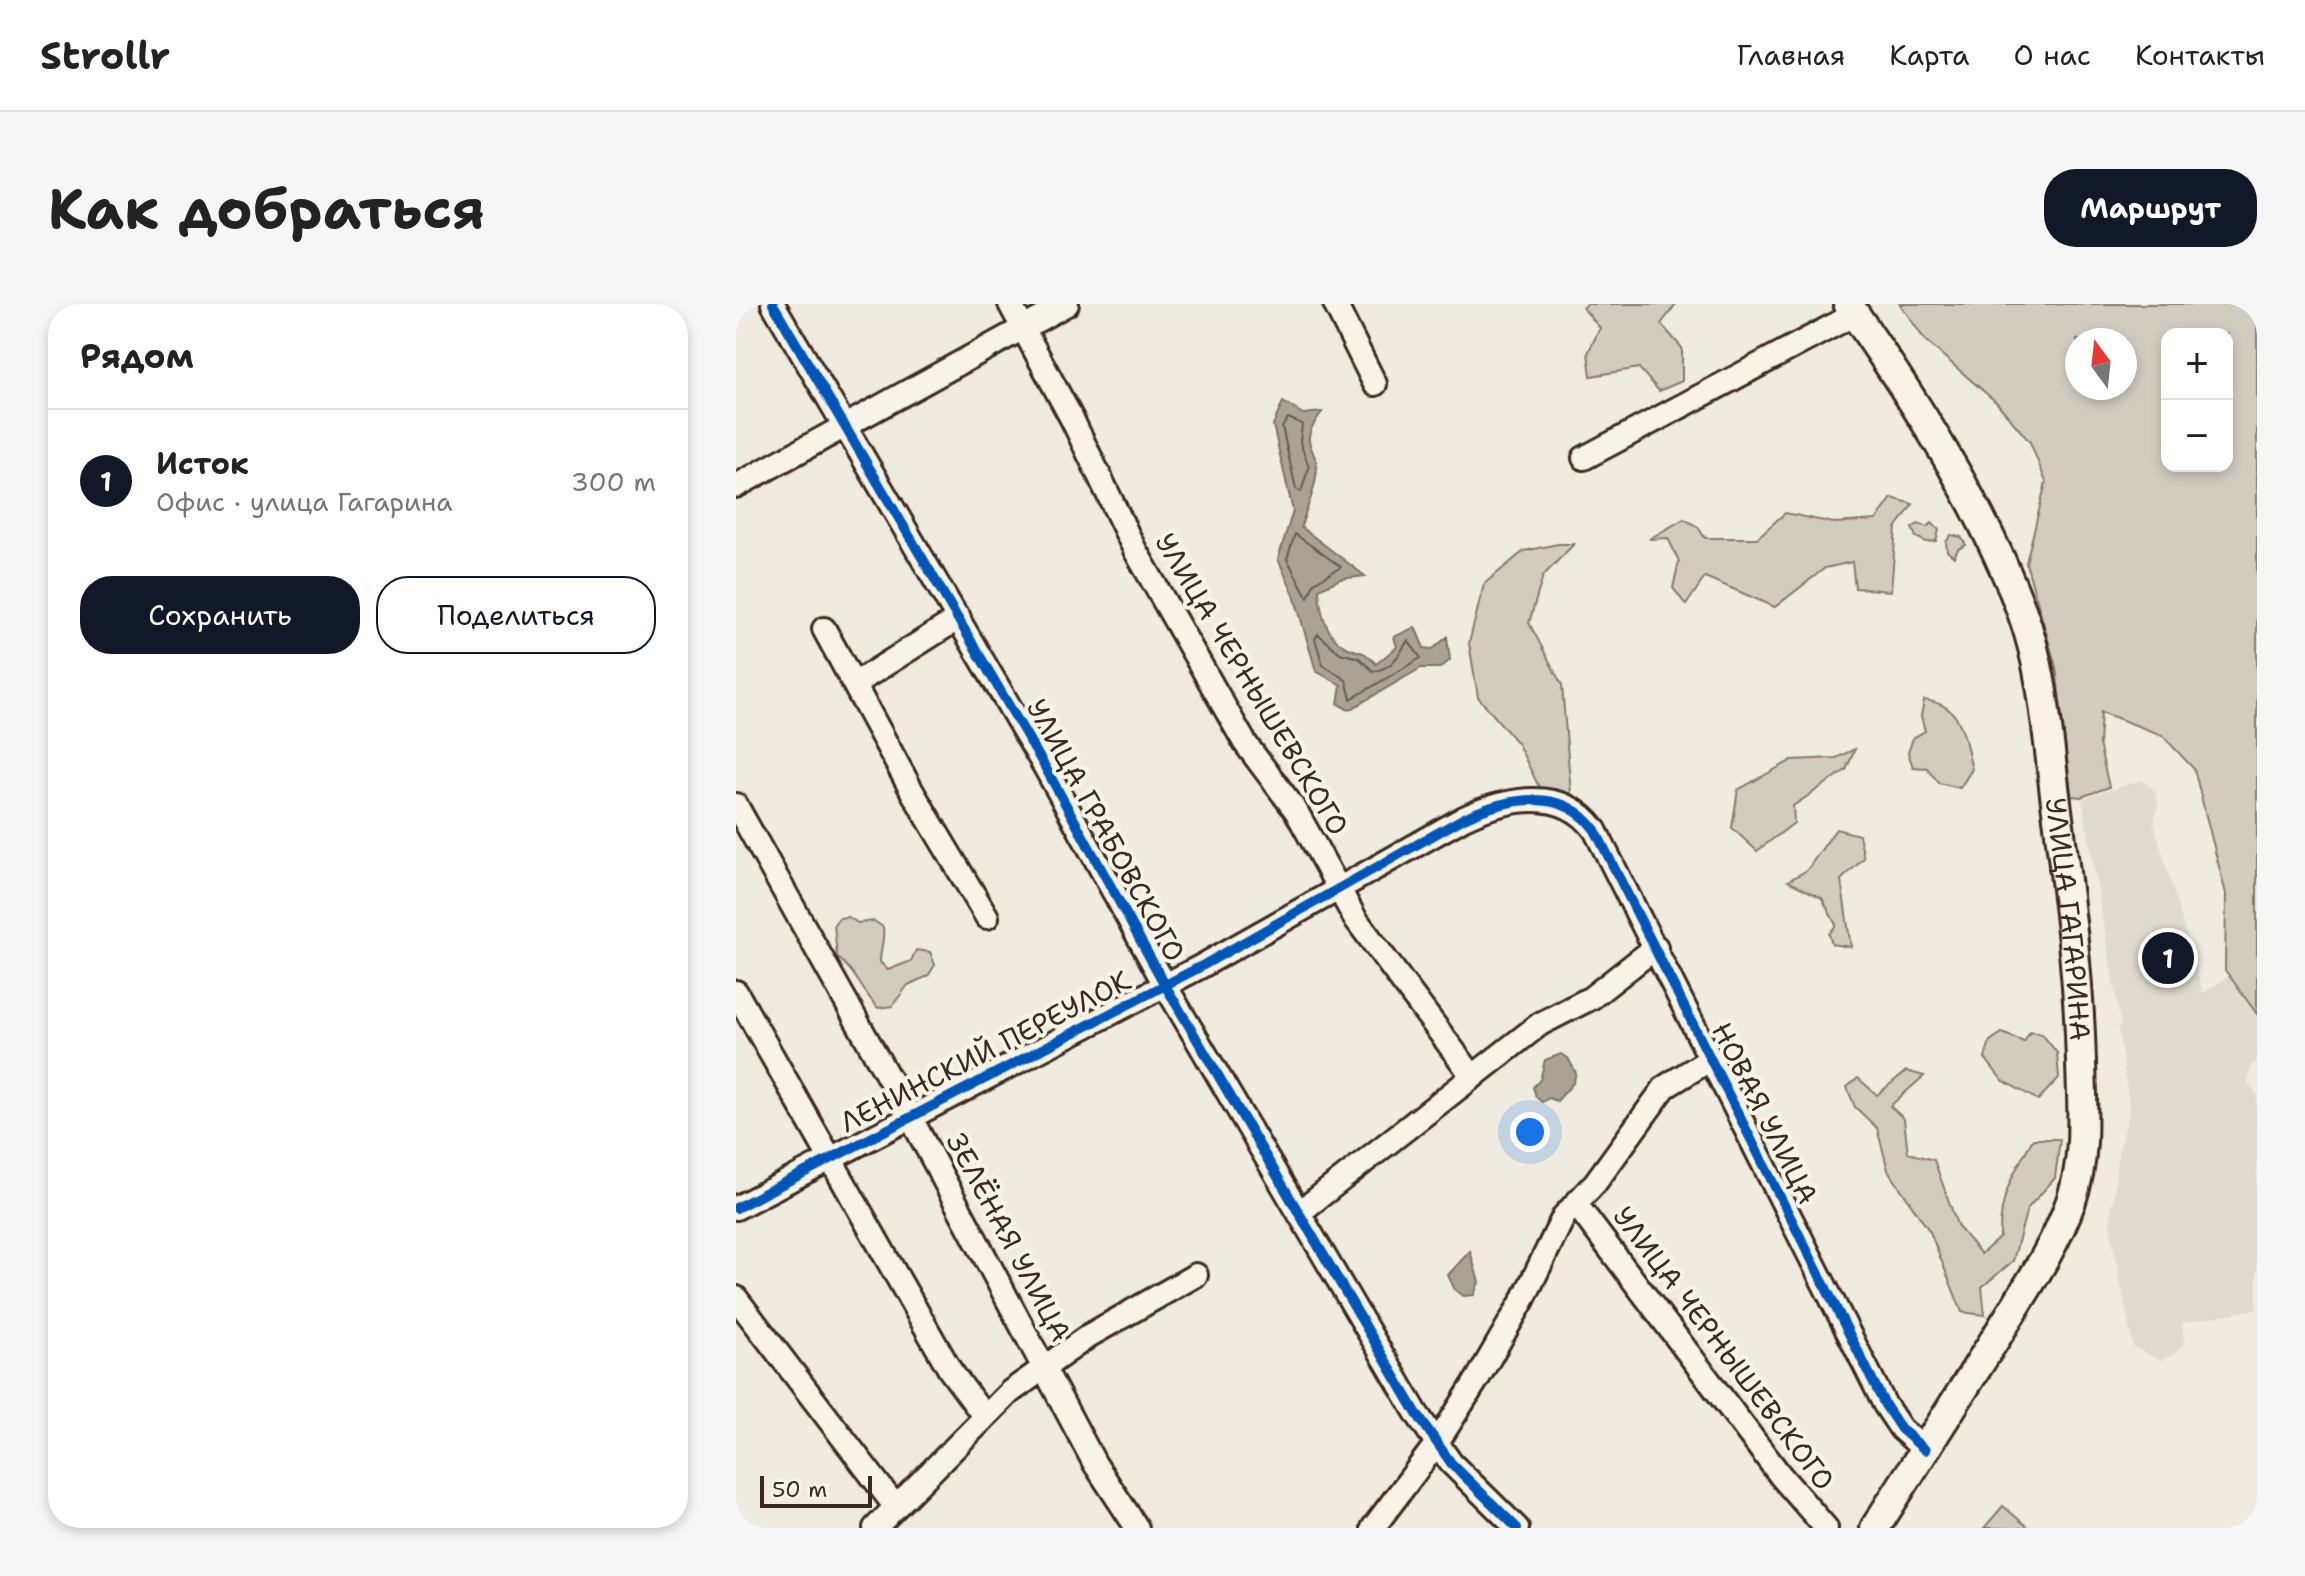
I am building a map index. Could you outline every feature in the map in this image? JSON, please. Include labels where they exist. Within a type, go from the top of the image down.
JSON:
[{"type":"main road","name":"УЛИЦА ГАГАРИНА","points":[[1852,309],[1952,468],[1996,553],[2024,617],[2041,688],[2079,999],[2083,1152],[2071,1202],[2028,1287],[1875,1528]]},
{"type":"street","name":"УЛИЦА ГРАБОВСКОГО","points":[[773,304],[959,618],[1165,985],[1437,1443],[1472,1486],[1517,1528]]},
{"type":"street","name":"УЛИЦА ЧЕРНЫШЕВСКОГО","points":[[1010,304],[1156,589],[1253,756],[1296,811],[1337,890],[1473,1077]]},
{"type":"street","points":[[736,486],[1067,304]]},
{"type":"street","points":[[1335,304],[1375,384]]},
{"type":"street","points":[[1584,458],[1852,309]]},
{"type":"street","points":[[856,683],[959,618]]},
{"type":"street","points":[[824,629],[913,793],[987,917]]},
{"type":"street","name":"ЛЕНИНСКИЙ ПЕРЕУЛОК","points":[[736,1208],[1165,985],[1486,808],[1524,800],[1558,803]]},
{"type":"street","name":"НОВАЯ УЛИЦА","points":[[1558,803],[1586,818],[1595,830],[1885,1405],[1901,1429],[1925,1450]]},
{"type":"street","name":"ЗЕЛЁНАЯ УЛИЦА","points":[[736,805],[911,1118],[1095,1464],[1137,1528]]},
{"type":"street","points":[[1300,1212],[1540,1024],[1591,998],[1656,947]]},
{"type":"street","points":[[736,992],[827,1159],[950,1370],[984,1416]]},
{"type":"street","points":[[1373,1528],[1437,1443],[1513,1319],[1557,1227],[1665,1087],[1709,1060]]},
{"type":"street","name":"УЛИЦА ЧЕРНЫШЕВСКОГО","points":[[1576,1204],[1780,1475],[1826,1528]]},
{"type":"street","points":[[875,1528],[984,1416],[1044,1366],[1126,1312],[1196,1275]]},
{"type":"street","points":[[736,1298],[895,1506]]},
{"type":"shaded area","points":[[1587,304],[1676,304],[1661,324],[1682,348],[1682,381],[1659,391],[1639,368],[1591,376],[1588,353],[1600,328],[1583,308]]},
{"type":"shaded area","points":[[1900,304],[2257,304],[2257,1014],[2225,970],[2226,894],[2194,769],[2162,735],[2101,712],[2099,744],[2109,787],[2081,797],[2071,796],[2056,667],[2026,563],[2046,482],[2030,442],[1997,403],[1925,340]]},
{"type":"shaded area","points":[[1892,498],[1913,504],[1896,528],[1891,591],[1855,588],[1852,562],[1825,568],[1775,607],[1705,577],[1686,605],[1673,588],[1679,561],[1668,538],[1649,539],[1684,519],[1698,527],[1705,538],[1757,538],[1785,513],[1834,523],[1876,520]]},
{"type":"shaded area","points":[[1932,523],[1939,530],[1936,541],[1926,542],[1916,537],[1912,528],[1918,524],[1927,527]]},
{"type":"shaded area","points":[[1951,535],[1961,537],[1966,545],[1958,549],[1954,557],[1947,551],[1946,542]]},
{"type":"shaded area","points":[[1574,544],[1543,576],[1529,623],[1562,685],[1571,794],[1539,787],[1518,744],[1478,697],[1469,643],[1484,584],[1524,551]]},
{"type":"shaded area","points":[[1924,700],[1947,708],[1960,724],[1972,769],[1960,788],[1939,783],[1927,768],[1913,767],[1908,753],[1913,738],[1925,731],[1921,716]]},
{"type":"shaded area","points":[[1855,749],[1846,770],[1793,806],[1794,823],[1757,851],[1732,828],[1738,790],[1792,760],[1836,758]]},
{"type":"shaded area","points":[[2142,780],[2155,791],[2158,805],[2154,824],[2203,993],[2229,976],[2257,1014],[2257,1062],[2251,1065],[2248,1083],[2257,1094],[2257,1309],[2182,1323],[2184,1344],[2172,1356],[2160,1360],[2133,1347],[2110,1227],[2118,1154],[2130,1110],[2118,1027],[2121,1026],[2082,799]]},
{"type":"shaded area","points":[[1836,829],[1859,835],[1864,858],[1841,880],[1851,947],[1832,944],[1829,934],[1836,925],[1822,898],[1788,881],[1807,870]]},
{"type":"shaded area","points":[[848,917],[858,923],[874,921],[883,927],[880,962],[888,970],[911,961],[916,950],[930,952],[935,965],[928,976],[908,985],[892,1006],[878,1008],[837,957],[834,924],[839,918]]},
{"type":"shaded area","points":[[2030,1032],[2042,1034],[2057,1053],[2059,1078],[2038,1100],[2002,1080],[1985,1058],[1990,1041],[2002,1033],[2024,1042]]},
{"type":"shaded area","points":[[1906,1071],[1924,1076],[1890,1106],[1904,1119],[1908,1153],[1934,1160],[1958,1227],[1981,1254],[2000,1237],[2005,1197],[2033,1139],[2060,1139],[2055,1178],[2027,1209],[2013,1261],[1982,1287],[1985,1315],[1962,1312],[1930,1232],[1888,1170],[1877,1128],[1855,1107],[1847,1087],[1858,1078],[1877,1095]]},
{"type":"shaded area","points":[[2003,1506],[2029,1528],[1984,1528]]},
{"type":"water","points":[[1283,402],[1303,414],[1322,412],[1310,433],[1310,446],[1317,467],[1301,527],[1365,576],[1340,579],[1319,589],[1322,613],[1332,635],[1344,646],[1363,653],[1376,664],[1397,647],[1394,637],[1415,627],[1424,648],[1433,649],[1447,637],[1450,660],[1440,668],[1421,668],[1349,710],[1338,704],[1341,685],[1316,671],[1294,595],[1278,559],[1293,511],[1273,425]]},
{"type":"water","points":[[1561,1054],[1568,1058],[1576,1073],[1573,1083],[1557,1101],[1549,1098],[1542,1102],[1536,1097],[1533,1087],[1540,1080],[1545,1060]]},
{"type":"water","points":[[1470,1251],[1479,1282],[1474,1295],[1464,1296],[1455,1290],[1448,1275]]},
{"type":"cycle path","points":[[773,304],[1045,767],[1165,985],[1417,1414],[1451,1463],[1517,1528]]},
{"type":"cycle path","points":[[736,1208],[1200,967],[1464,818],[1516,801],[1551,802],[1582,816],[1595,830],[1885,1405],[1901,1429],[1925,1450]]},
{"type":"place","name":"Исток","points":[[2168,958]]}]
